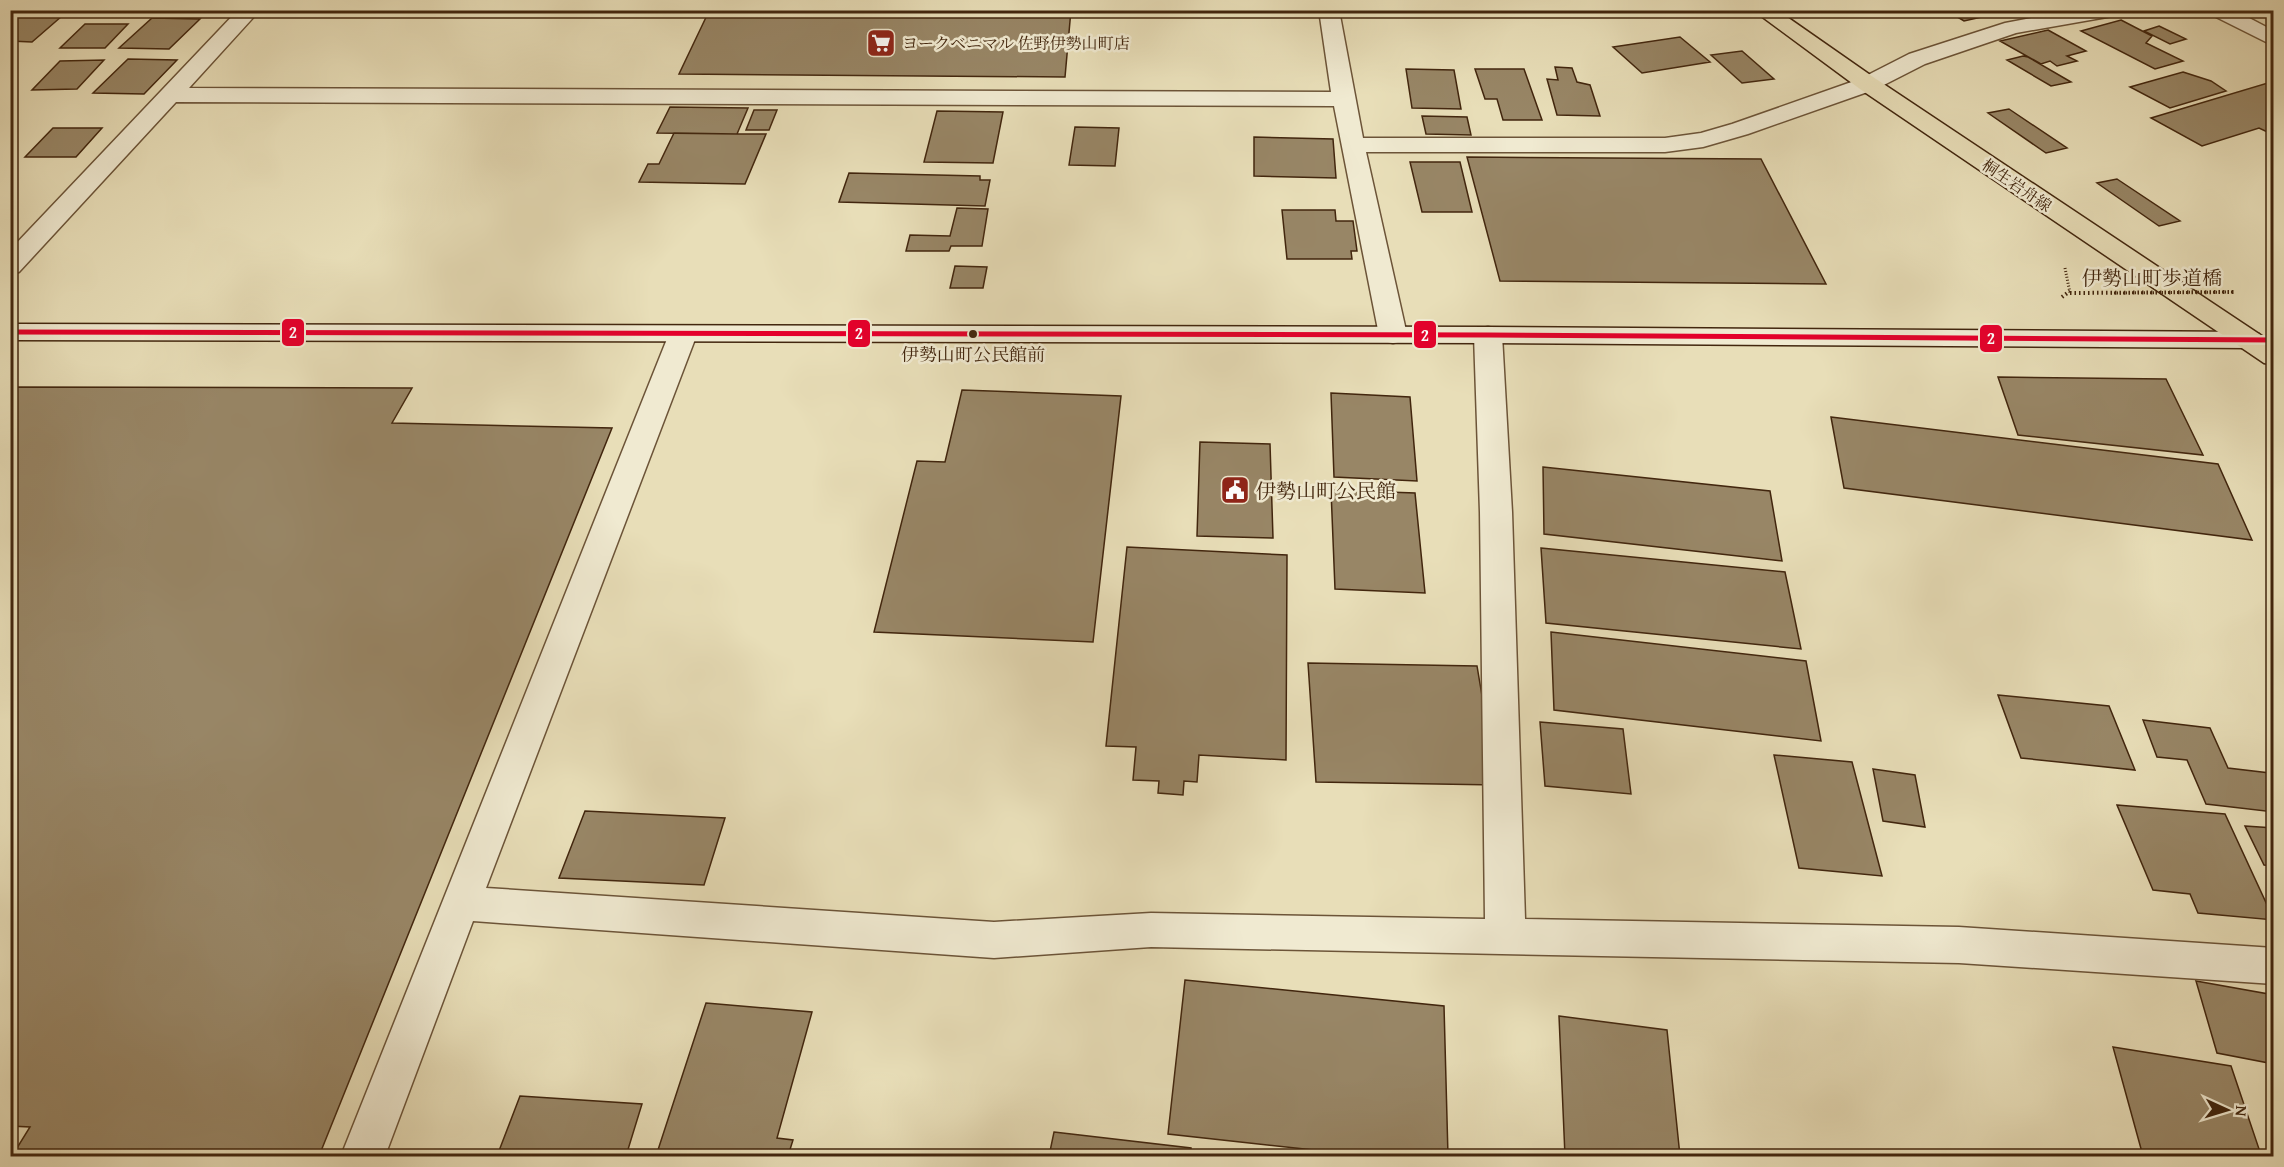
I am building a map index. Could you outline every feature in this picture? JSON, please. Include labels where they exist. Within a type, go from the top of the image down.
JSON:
[{"type":"main road","name":"桐生岩舟線","points":[[1763,10],[1868,84],[2261,340],[2274,357]]},
{"type":"street","points":[[10,266],[250,10]]},
{"type":"street","points":[[1329,10],[1342,99],[1354,145],[1393,336]]},
{"type":"street","points":[[1354,145],[1665,145],[1703,141],[1868,84],[1917,59],[2012,27],[2113,10]]},
{"type":"street","points":[[2217,10],[2274,40]]},
{"type":"street","points":[[172,95],[1342,99]]},
{"type":"street","points":[[10,332],[1488,335],[2261,340]]},
{"type":"street","points":[[363,1156],[683,334]]},
{"type":"street","points":[[1488,335],[1496,512],[1505,936]]},
{"type":"street","points":[[460,903],[994,940],[1151,930],[1959,945],[2274,966]]},
{"type":"path","name":"伊勢山町歩道橋","points":[[2070,293],[2234,292]]},
{"type":"building","name":"ヨークベニマル 佐野伊勢山町店","points":[[687,10],[1071,10],[1065,77],[679,74],[709,11]]},
{"type":"building","points":[[1970,10],[1982,17],[1964,21],[1949,12]]},
{"type":"building","points":[[16,15],[62,16],[32,42],[10,41],[10,20]]},
{"type":"building","points":[[152,18],[200,19],[169,49],[119,48]]},
{"type":"building","points":[[2121,20],[2152,36],[2146,43],[2183,61],[2155,69],[2081,31]]},
{"type":"building","points":[[85,24],[128,24],[105,48],[60,48]]},
{"type":"building","points":[[2159,26],[2186,39],[2170,44],[2144,31]]},
{"type":"building","points":[[2048,30],[2086,51],[2067,56],[2077,61],[2057,66],[2050,61],[2041,64],[2000,41]]},
{"type":"building","points":[[1680,37],[1710,62],[1642,73],[1613,47]]},
{"type":"building","points":[[1742,51],[1774,79],[1742,83],[1711,55]]},
{"type":"building","points":[[2023,56],[2071,82],[2051,86],[2007,60]]},
{"type":"building","points":[[128,59],[177,60],[144,94],[93,93]]},
{"type":"building","points":[[104,60],[77,89],[32,90],[60,61]]},
{"type":"building","points":[[1555,67],[1572,68],[1577,82],[1590,85],[1600,116],[1557,115],[1547,79],[1558,80]]},
{"type":"building","points":[[1406,69],[1454,70],[1461,109],[1412,108]]},
{"type":"building","points":[[1475,69],[1524,69],[1542,120],[1503,120],[1497,99],[1485,99]]},
{"type":"building","points":[[2183,72],[2211,81],[2226,91],[2170,108],[2130,87]]},
{"type":"building","points":[[2271,82],[2274,84],[2274,135],[2259,128],[2202,146],[2151,118]]},
{"type":"building","points":[[670,107],[748,108],[737,134],[657,133]]},
{"type":"building","points":[[2009,109],[2067,148],[2046,153],[1988,113]]},
{"type":"building","points":[[754,110],[777,110],[769,130],[746,130]]},
{"type":"building","points":[[937,111],[1003,112],[993,163],[924,162]]},
{"type":"building","points":[[1422,116],[1467,117],[1471,135],[1426,134]]},
{"type":"building","points":[[1075,127],[1119,128],[1115,166],[1069,165]]},
{"type":"building","points":[[53,128],[102,128],[76,157],[25,157]]},
{"type":"building","points":[[674,133],[766,134],[745,184],[639,182],[648,164],[659,164]]},
{"type":"building","points":[[1254,137],[1333,139],[1336,178],[1254,176]]},
{"type":"building","points":[[1467,157],[1761,159],[1826,284],[1500,281]]},
{"type":"building","points":[[1410,162],[1460,162],[1472,212],[1422,212]]},
{"type":"building","points":[[849,173],[980,176],[980,180],[990,180],[985,206],[839,202]]},
{"type":"building","points":[[2117,179],[2180,221],[2159,226],[2097,183]]},
{"type":"building","points":[[957,208],[988,209],[982,246],[951,246],[949,251],[906,251],[910,235],[950,236]]},
{"type":"building","points":[[1282,210],[1335,210],[1336,221],[1353,221],[1357,251],[1351,251],[1352,259],[1287,259]]},
{"type":"building","points":[[955,266],[987,267],[983,288],[950,288]]},
{"type":"building","points":[[1998,377],[2166,379],[2203,455],[2018,435]]},
{"type":"building","points":[[10,387],[412,388],[392,423],[612,428],[319,1156],[12,1156],[30,1127],[10,1126]]},
{"type":"building","points":[[962,390],[1121,396],[1093,642],[874,632],[917,461],[945,462]]},
{"type":"building","points":[[1331,393],[1410,397],[1417,481],[1334,477]]},
{"type":"building","points":[[1831,417],[2218,464],[2252,540],[1844,488]]},
{"type":"building","name":"伊勢山町公民館","points":[[1200,442],[1270,444],[1273,538],[1197,536]]},
{"type":"building","points":[[1543,467],[1770,491],[1782,561],[1544,534]]},
{"type":"building","points":[[1331,490],[1415,493],[1425,593],[1335,589]]},
{"type":"building","points":[[1127,547],[1287,555],[1286,760],[1199,755],[1197,782],[1184,781],[1183,795],[1158,793],[1159,781],[1133,780],[1136,747],[1106,746]]},
{"type":"building","points":[[1541,548],[1785,572],[1801,649],[1546,623]]},
{"type":"building","points":[[1551,632],[1806,661],[1821,741],[1554,710]]},
{"type":"building","points":[[1308,663],[1477,666],[1497,785],[1316,782]]},
{"type":"building","points":[[1998,695],[2109,706],[2135,770],[2021,758]]},
{"type":"building","points":[[2143,720],[2210,728],[2228,768],[2270,773],[2274,781],[2274,812],[2206,804],[2187,760],[2157,757]]},
{"type":"building","points":[[1540,722],[1623,729],[1631,794],[1545,786]]},
{"type":"building","points":[[1774,755],[1852,762],[1882,876],[1799,868]]},
{"type":"building","points":[[1873,769],[1915,775],[1925,827],[1883,821]]},
{"type":"building","points":[[2117,805],[2225,814],[2274,920],[2198,913],[2190,894],[2153,890]]},
{"type":"building","points":[[585,811],[725,818],[704,885],[559,878]]},
{"type":"building","points":[[2245,826],[2274,828],[2274,866],[2264,865]]},
{"type":"building","points":[[1185,980],[1444,1006],[1448,1156],[1369,1156],[1168,1134]]},
{"type":"building","points":[[2196,981],[2274,995],[2274,1064],[2217,1053]]},
{"type":"building","points":[[706,1003],[812,1012],[777,1138],[793,1140],[788,1156],[656,1156]]},
{"type":"building","points":[[1559,1016],[1667,1030],[1680,1156],[1565,1156]]},
{"type":"building","points":[[2113,1047],[2231,1066],[2260,1152],[2274,1156],[2143,1156]]},
{"type":"building","points":[[520,1096],[642,1104],[626,1156],[497,1156]]},
{"type":"building","points":[[1054,1132],[1191,1148],[1191,1156],[1049,1156]]},
{"type":"transit line","name":"2","points":[[10,332],[1488,335],[2274,340]]},
{"type":"place","name":"ヨークベニマル 佐野伊勢山町店","points":[[881,43]]},
{"type":"place","name":"伊勢山町公民館前","points":[[973,334]]},
{"type":"place","name":"伊勢山町公民館","points":[[1235,490]]}]
